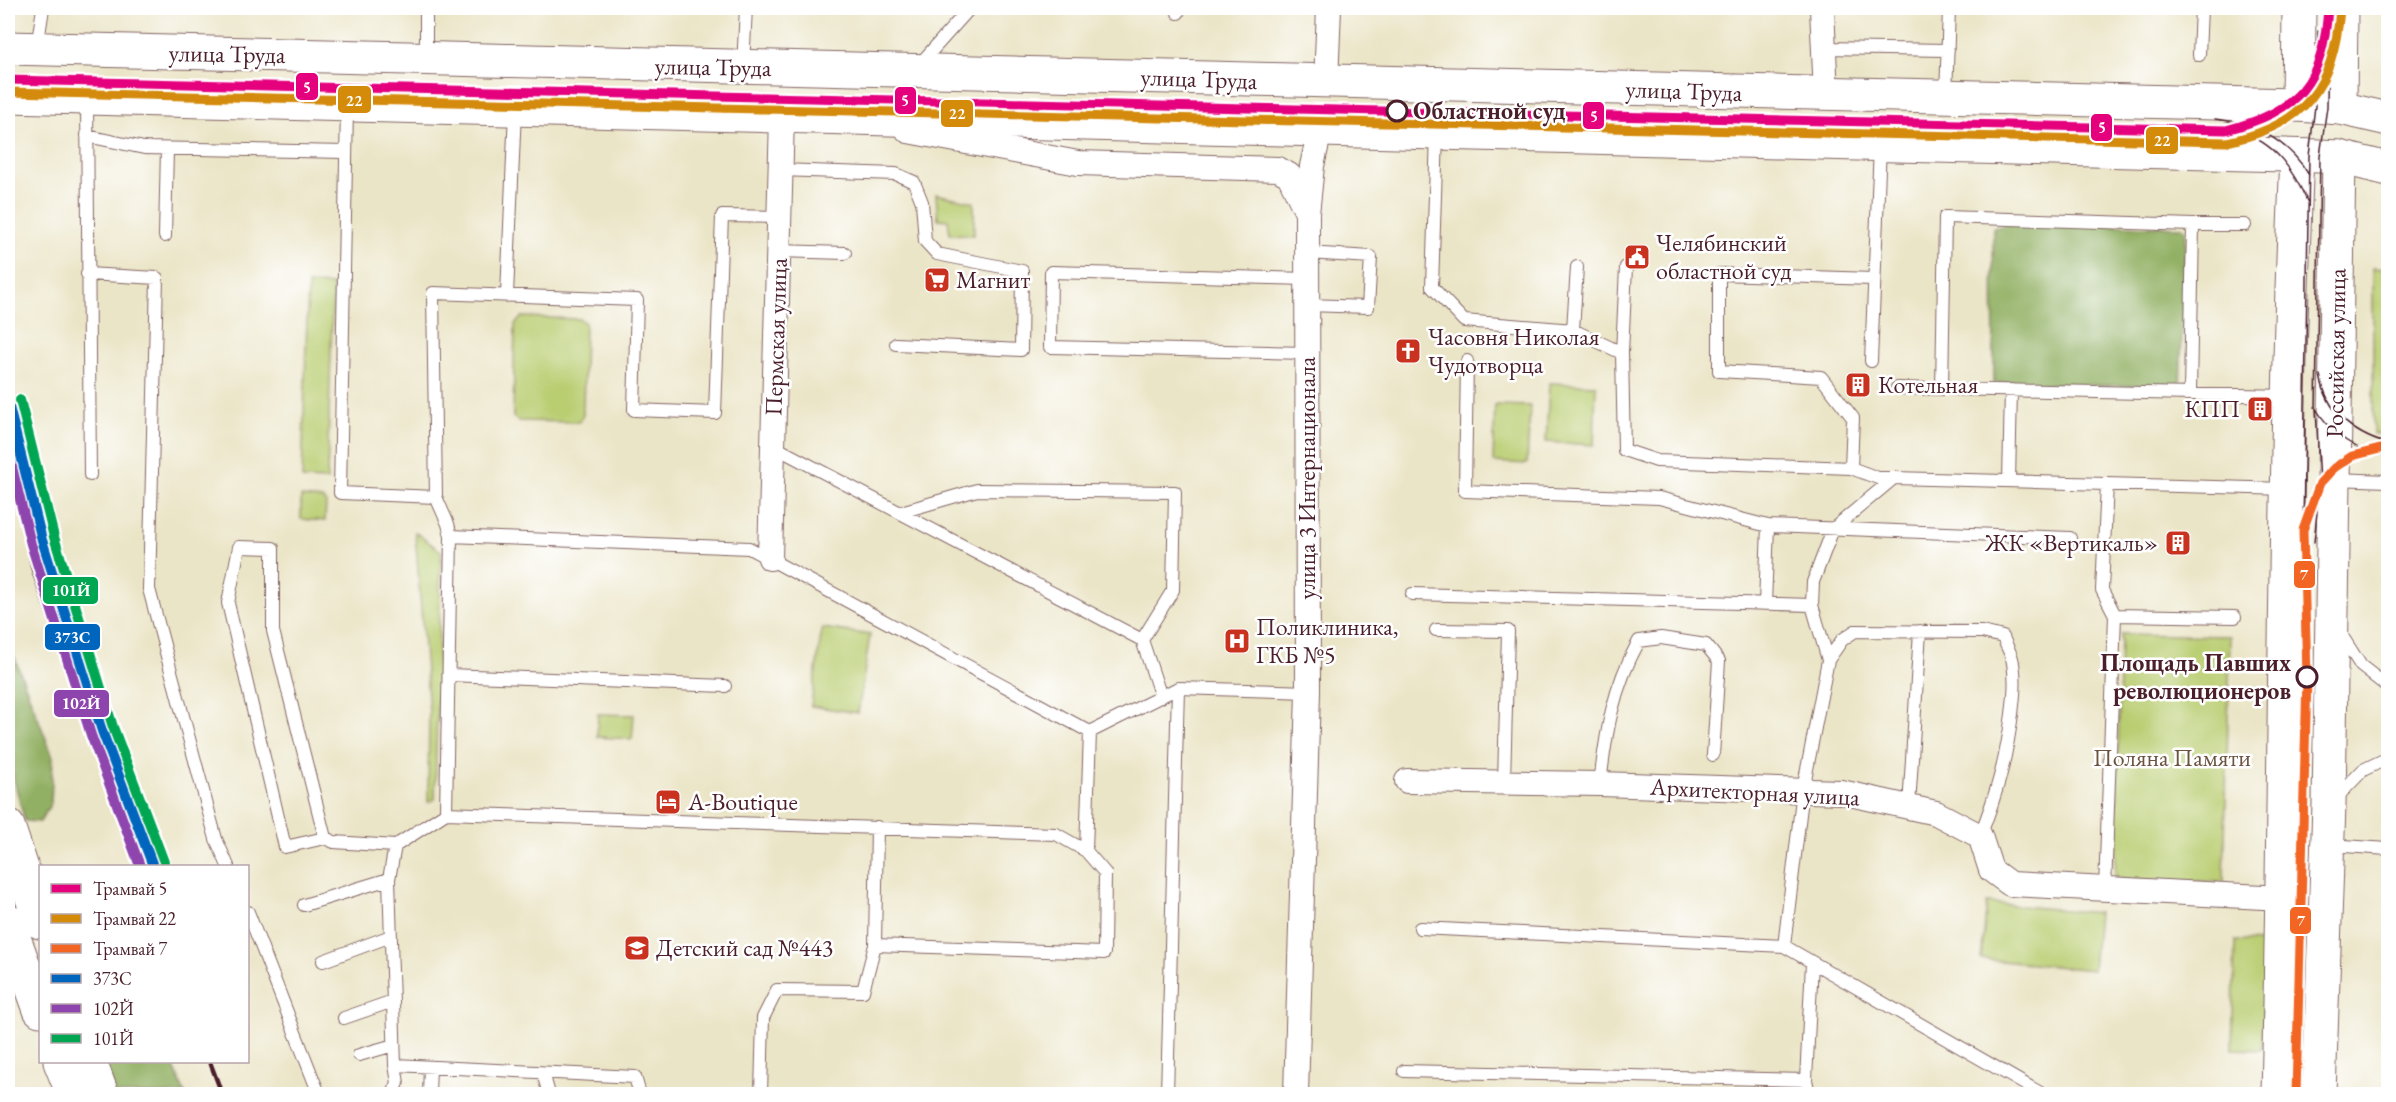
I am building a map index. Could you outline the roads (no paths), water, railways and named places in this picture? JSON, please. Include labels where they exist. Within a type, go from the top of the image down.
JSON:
[{"type":"main road","name":"Российская улица","points":[[2278,1095],[2299,8]]},
{"type":"main road","name":"Российская улица","points":[[2319,1095],[2329,806],[2341,8]]},
{"type":"main road","name":"улица Труда","points":[[22,49],[2298,105],[2340,108],[2388,119]]},
{"type":"main road","name":"улица 3 Интернационала","points":[[1320,130],[1326,82]]},
{"type":"main road","points":[[1825,143],[1826,95]]},
{"type":"main road","name":"улица Труда","points":[[8,96],[2338,157],[2388,169]]},
{"type":"main road","points":[[8,826],[39,919]]},
{"type":"main road","points":[[8,921],[39,1007]]},
{"type":"main road","points":[[60,1063],[73,1095]]},
{"type":"main road","points":[[90,1063],[102,1095]]},
{"type":"street","name":"улица 3 Интернационала","points":[[1326,82],[1329,8]]},
{"type":"street","points":[[1822,8],[1822,48],[1826,95]]},
{"type":"street","name":"Пермская улица","points":[[770,558],[782,116]]},
{"type":"street","points":[[838,117],[1078,163],[1278,169],[1289,175],[1307,214]]},
{"type":"street","name":"улица 3 Интернационала","points":[[1296,1095],[1308,692],[1307,214],[1312,166],[1320,130]]},
{"type":"street","name":"Архитекторная улица","points":[[1407,781],[1600,784],[1841,792],[1936,813],[1980,836]]},
{"type":"street","points":[[1980,836],[1991,870],[2010,884],[2283,898]]},
{"type":"lane","points":[[22,49],[43,8]]},
{"type":"lane","points":[[426,8],[426,59]]},
{"type":"lane","points":[[743,67],[746,8]]},
{"type":"lane","points":[[914,72],[970,8]]},
{"type":"lane","points":[[1946,97],[1949,8]]},
{"type":"lane","points":[[2199,55],[2201,8]]},
{"type":"lane","points":[[1822,48],[1948,50]]},
{"type":"lane","points":[[87,98],[90,475]]},
{"type":"lane","points":[[347,105],[340,493],[436,496]]},
{"type":"lane","points":[[507,296],[515,109]]},
{"type":"lane","points":[[1437,134],[1432,288],[1464,321],[1573,330],[1622,353]]},
{"type":"lane","points":[[87,136],[144,148],[345,152]]},
{"type":"lane","points":[[1871,361],[1880,145]]},
{"type":"lane","points":[[165,236],[167,148]]},
{"type":"lane","points":[[780,170],[897,174],[914,182],[922,202],[925,241],[937,254],[1022,271],[1021,350],[896,344]]},
{"type":"lane","points":[[446,813],[451,536],[436,496],[433,293],[637,300],[634,410],[715,413],[722,216],[779,217]]},
{"type":"lane","points":[[1942,389],[1944,217],[2245,225]]},
{"type":"lane","points":[[2190,394],[2193,225]]},
{"type":"lane","points":[[778,251],[845,253]]},
{"type":"lane","points":[[1307,253],[1371,257],[1368,307],[1307,305]]},
{"type":"lane","points":[[1573,330],[1576,267]]},
{"type":"lane","points":[[1626,267],[1622,353],[1624,450],[1657,461],[1851,468],[1878,478],[2288,489]]},
{"type":"lane","points":[[1307,279],[1051,272],[1050,347],[1307,353]]},
{"type":"lane","points":[[87,274],[157,278],[149,589],[216,839],[227,865]]},
{"type":"lane","points":[[1851,468],[1853,418],[1821,377],[1719,371],[1719,274],[1874,279]]},
{"type":"lane","points":[[1467,361],[1465,491],[1659,498],[1768,526],[2070,538]]},
{"type":"lane","points":[[1897,388],[2290,396]]},
{"type":"lane","points":[[2009,482],[2011,390]]},
{"type":"lane","points":[[773,446],[1142,640],[1161,697]]},
{"type":"lane","points":[[1828,660],[1812,605],[1813,582],[1833,529],[1894,478]]},
{"type":"lane","points":[[2334,479],[2388,481]]},
{"type":"lane","points":[[2105,889],[2115,615],[2102,590],[2108,484]]},
{"type":"lane","points":[[901,512],[977,490],[1175,492],[1173,590],[1142,640]]},
{"type":"lane","points":[[1766,604],[1768,526]]},
{"type":"lane","points":[[451,536],[749,548],[1090,732]]},
{"type":"lane","points":[[325,838],[273,631],[273,548],[239,547],[228,603],[285,847],[325,838],[334,842],[395,846],[446,813],[1056,834],[1086,851],[1105,873],[1104,953],[875,945]]},
{"type":"lane","points":[[1412,594],[1812,605]]},
{"type":"lane","points":[[2115,615],[2235,617]]},
{"type":"lane","points":[[2332,621],[2361,666],[2388,687]]},
{"type":"lane","points":[[1436,630],[1508,631],[1504,782]]},
{"type":"lane","points":[[1785,946],[1803,790],[1828,660],[1842,640],[1855,631],[1982,632],[2003,637],[2013,660],[2015,681],[2007,752],[1996,797],[1980,836]]},
{"type":"lane","points":[[1909,807],[1920,631]]},
{"type":"lane","points":[[1600,784],[1606,727],[1626,664],[1639,641],[1661,638],[1706,645],[1719,661],[1713,755]]},
{"type":"lane","points":[[449,675],[725,686]]},
{"type":"lane","points":[[1167,1095],[1178,688]]},
{"type":"lane","points":[[1090,732],[1178,688],[1308,692]]},
{"type":"lane","points":[[1086,851],[1090,732]]},
{"type":"lane","points":[[2329,806],[2363,770],[2388,758]]},
{"type":"lane","points":[[761,1095],[763,1018],[777,990],[863,991],[875,945],[877,827]]},
{"type":"lane","points":[[2328,844],[2388,849]]},
{"type":"lane","points":[[393,1095],[398,1083],[394,1044],[389,879],[395,846]]},
{"type":"lane","points":[[304,906],[389,879]]},
{"type":"lane","points":[[249,915],[319,1095]]},
{"type":"lane","points":[[1420,928],[1785,946],[2042,1095]]},
{"type":"lane","points":[[323,961],[391,936]]},
{"type":"lane","points":[[1809,1095],[1806,1080],[1812,963]]},
{"type":"lane","points":[[344,1018],[393,1001]]},
{"type":"lane","points":[[359,1055],[394,1044]]},
{"type":"lane","points":[[395,1065],[635,1077],[640,1095]]},
{"type":"lane","points":[[429,1095],[430,1067]]},
{"type":"lane","points":[[1404,1071],[1806,1080]]},
{"type":"lane","points":[[543,1072],[549,1095]]},
{"type":"tram line","name":"5","points":[[8,80],[2226,130],[2272,113],[2289,103],[2302,90],[2313,75],[2320,56],[2328,8]]},
{"type":"tram line","name":"22","points":[[8,92],[2227,142],[2254,135],[2277,125],[2310,99],[2331,61],[2337,37],[2340,9]]},
{"type":"tram line","points":[[2314,542],[2320,483],[2316,409],[2320,156],[2327,107],[2328,27]]},
{"type":"tram line","points":[[2303,530],[2309,156],[2315,106],[2318,31]]},
{"type":"tram line","points":[[2215,119],[2243,124],[2269,135],[2291,152],[2309,175]]},
{"type":"tram line","points":[[2206,130],[2240,133],[2252,137],[2273,150],[2290,169],[2308,203]]},
{"type":"tram line","points":[[2320,375],[2323,388],[2335,411],[2353,428],[2388,444]]},
{"type":"tram line","points":[[2315,407],[2329,425],[2346,440],[2366,451],[2388,456]]},
{"type":"tram line","name":"7","points":[[2296,1094],[2307,677],[2303,530],[2320,483],[2334,468],[2352,456],[2388,447]]},
{"type":"railway","points":[[8,469],[33,570],[137,865]]},
{"type":"railway","points":[[210,1063],[222,1094]]},
{"type":"place","name":"Областной суд","points":[[1397,111]]},
{"type":"place","name":"Челябинский областной суд","points":[[1637,257]]},
{"type":"place","name":"Магнит","points":[[937,280]]},
{"type":"place","name":"Часовня Николая Чудотворца","points":[[1408,351]]},
{"type":"place","name":"Котельная","points":[[1858,385]]},
{"type":"place","name":"КПП","points":[[2260,409]]},
{"type":"place","name":"ЖК «Вертикаль»","points":[[2178,543]]},
{"type":"place","name":"Поликлиника, ГКБ №5","points":[[1237,641]]},
{"type":"place","name":"Площадь Павших революционеров","points":[[2307,677]]},
{"type":"place","name":"A-Boutique","points":[[668,802]]},
{"type":"place","name":"Детский сад №443","points":[[637,948]]},
{"type":"park label","name":"Поляна Памяти","points":[[2172,758]]}]
